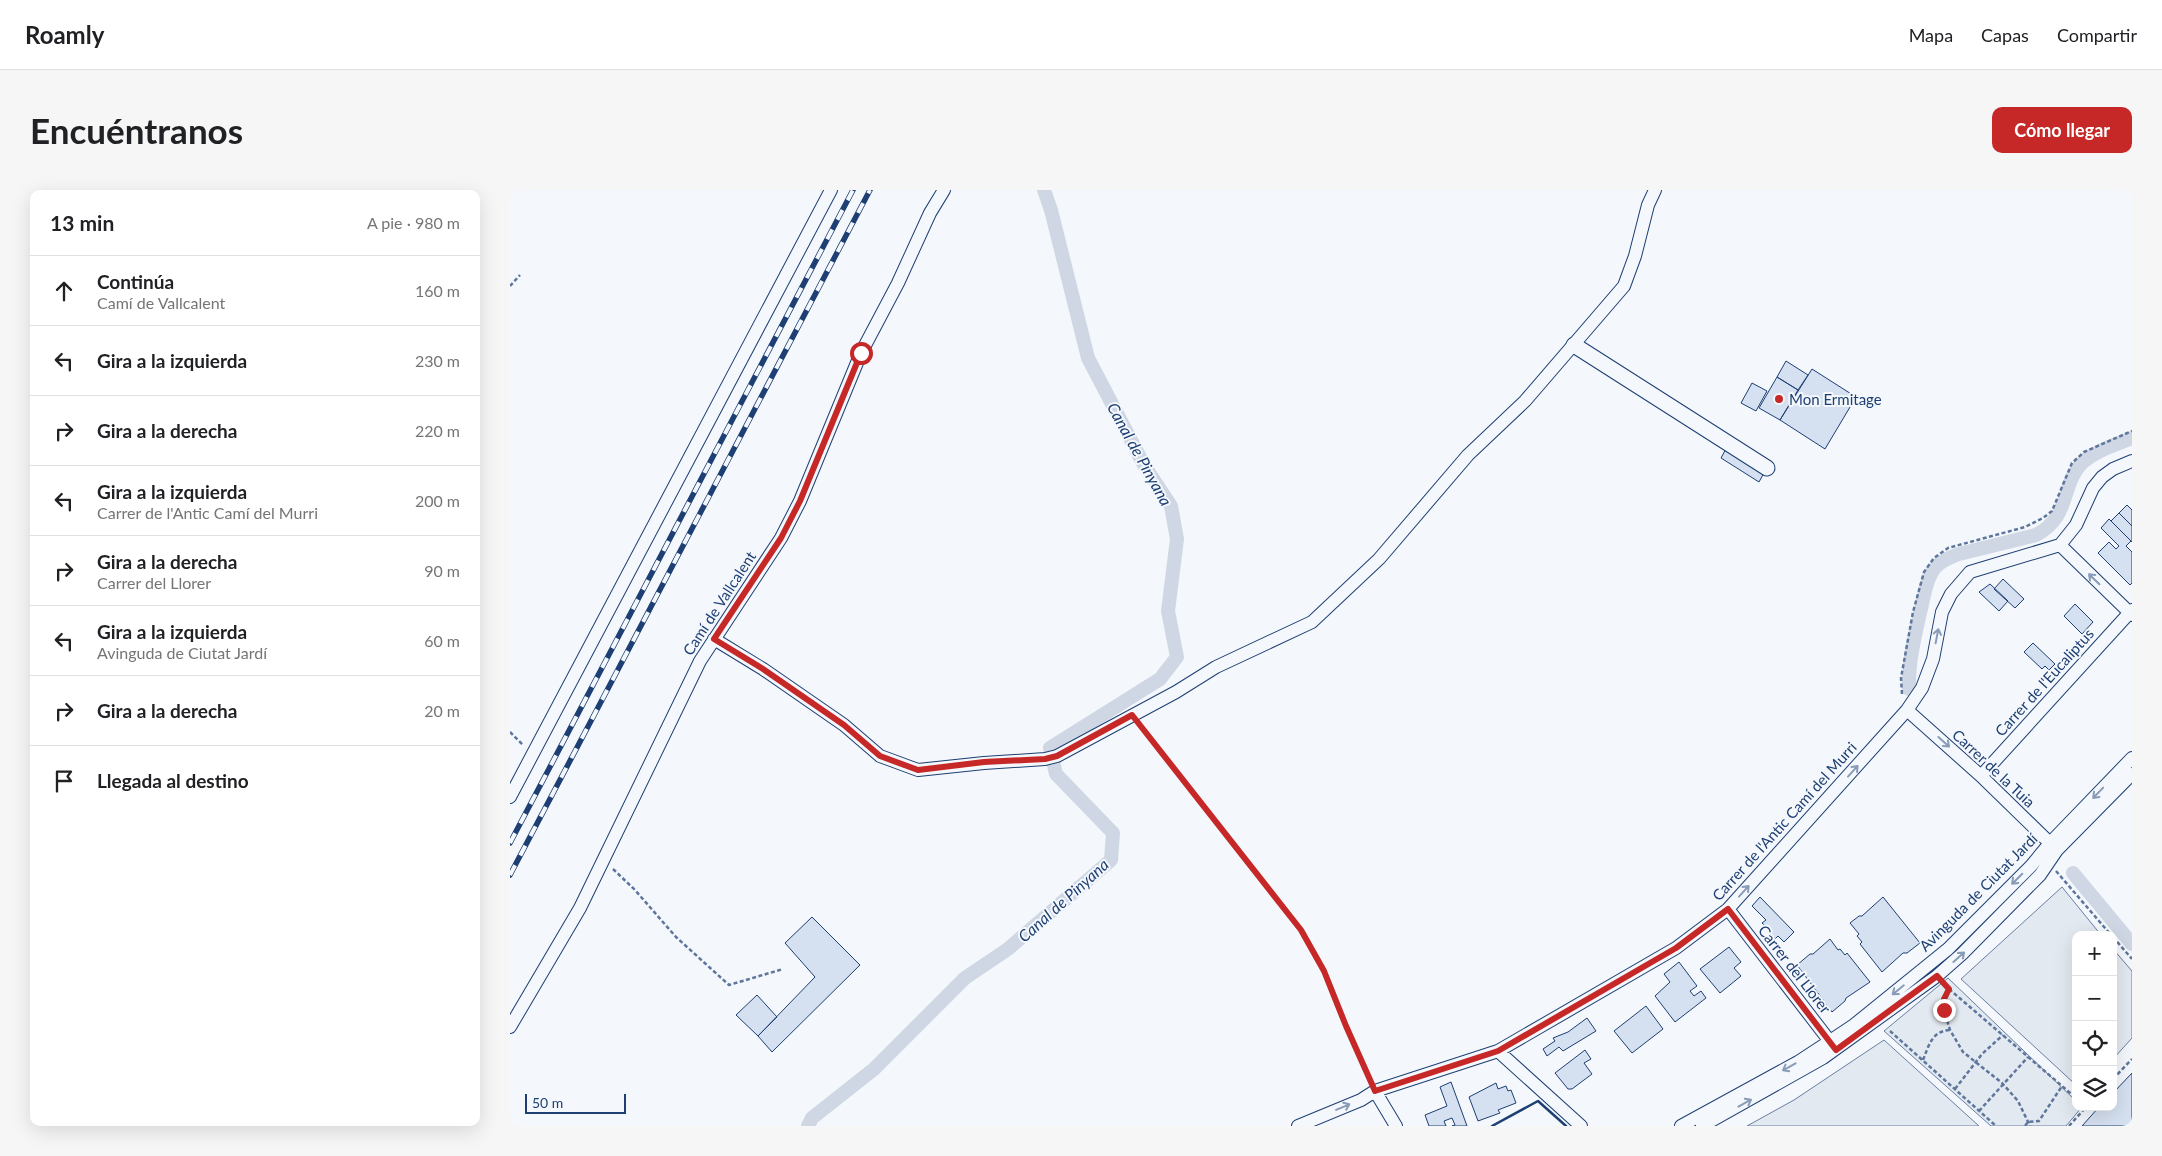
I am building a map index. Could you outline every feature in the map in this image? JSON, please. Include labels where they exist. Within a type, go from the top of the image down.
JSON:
[{"type":"street","points":[[510,797],[627,572],[831,190]]},
{"type":"street","name":"Camí de Vallcalent","points":[[510,1027],[580,908],[700,661],[781,538],[800,501],[861,353],[898,283],[930,213],[944,190]]},
{"type":"street","points":[[714,639],[763,669],[836,720],[880,756],[918,770],[984,762],[1051,757],[1176,692],[1216,667],[1312,622],[1379,559],[1468,455],[1525,401],[1624,286],[1648,205],[1655,190]]},
{"type":"street","points":[[1574,345],[1767,468]]},
{"type":"street","points":[[2131,613],[2060,545],[2080,519],[2092,488],[2112,470],[2132,461]]},
{"type":"street","name":"Carrer de l'Antic Camí del Murri","points":[[1298,1126],[1362,1100],[1375,1091],[1498,1051],[1676,948],[1728,909],[1908,710],[1922,688],[1933,659],[1942,612],[1951,594],[1970,572],[2060,545]]},
{"type":"street","name":"Carrer de l'Eucaliptus","points":[[1981,776],[2131,613]]},
{"type":"street","name":"Carrer de la Tuia","points":[[1908,710],[1981,776],[2053,847]]},
{"type":"street","name":"Avinguda de Ciutat Jardí","points":[[1681,1126],[1798,1062],[1834,1045],[1937,976],[1962,954],[2027,888],[2049,863],[2053,847],[2132,758]]},
{"type":"street","name":"Avinguda de Ciutat Jardí","points":[[1702,1126],[1802,1071],[1834,1045],[1854,1026],[1948,950],[2031,866],[2132,774]]},
{"type":"street","name":"Carrer del Llorer","points":[[1728,909],[1834,1045]]},
{"type":"street","points":[[1498,1051],[1581,1126]]},
{"type":"street","points":[[1375,1091],[1396,1126]]},
{"type":"path","points":[[510,286],[520,276]]},
{"type":"path","points":[[1132,715],[1301,930],[1324,971],[1375,1091]]},
{"type":"path","points":[[510,732],[533,755]]},
{"type":"path","points":[[604,861],[635,890],[676,938],[729,985],[783,969]]},
{"type":"path","points":[[2049,863],[2108,931]]},
{"type":"path","points":[[2117,942],[2132,959]]},
{"type":"path","points":[[1937,976],[1949,989],[2072,1095]]},
{"type":"path","points":[[1949,989],[1944,999],[1944,1010],[1950,1030],[1963,1052],[2003,1084],[2018,1102],[2029,1124]]},
{"type":"path","points":[[1923,1060],[1936,1033],[1950,1030]]},
{"type":"path","points":[[1890,1031],[1996,1126]]},
{"type":"path","points":[[1955,1089],[1976,1062],[2003,1035]]},
{"type":"path","points":[[1979,1111],[2028,1057]]},
{"type":"path","points":[[2117,1075],[2132,1059]]},
{"type":"path","points":[[2025,1126],[2038,1121],[2062,1086]]},
{"type":"path","points":[[2068,1126],[2082,1111]]},
{"type":"shaded area","points":[[2062,887],[2098,931],[2072,931],[2072,1081],[1961,979]]},
{"type":"shaded area","points":[[2117,954],[2132,971],[2132,1038],[2117,1055]]},
{"type":"shaded area","points":[[1948,978],[2072,1097],[2072,1111],[2079,1111],[2066,1126],[1991,1126],[1884,1031]]},
{"type":"shaded area","points":[[1884,1040],[1979,1126],[1747,1126],[1794,1100]]},
{"type":"building","points":[[1786,361],[1808,375],[1798,390],[1777,377]]},
{"type":"building","points":[[1812,369],[1856,397],[1825,449],[1780,420]]},
{"type":"building","name":"Mon Ermitage","points":[[1777,377],[1798,390],[1780,420],[1759,408]]},
{"type":"building","points":[[1752,383],[1767,391],[1756,411],[1741,403]]},
{"type":"building","points":[[1727,447],[1765,471],[1759,482],[1721,458]]},
{"type":"building","points":[[2127,505],[2132,510],[2132,526],[2119,513]]},
{"type":"building","points":[[2119,513],[2132,526],[2132,542],[2111,521]]},
{"type":"building","points":[[2109,519],[2131,541],[2126,546],[2132,552],[2132,583],[2130,585],[2098,553],[2109,542],[2116,549],[2119,546],[2101,528]]},
{"type":"building","points":[[2003,579],[2024,599],[2015,608],[1994,589]]},
{"type":"building","points":[[1990,584],[2008,601],[1999,611],[1979,592]]},
{"type":"building","points":[[2075,604],[2093,622],[2082,634],[2064,616]]},
{"type":"building","points":[[2033,643],[2055,664],[2049,670],[2045,666],[2042,669],[2024,652]]},
{"type":"building","points":[[1760,897],[1794,932],[1784,942],[1778,936],[1775,939],[1768,931],[1770,930],[1762,923],[1766,920],[1752,906]]},
{"type":"building","points":[[1883,897],[1920,943],[1907,953],[1903,953],[1882,972],[1860,944],[1862,942],[1857,936],[1859,934],[1850,923],[1859,916],[1862,916]]},
{"type":"building","points":[[812,917],[860,965],[772,1052],[758,1036],[815,977],[785,943]]},
{"type":"building","points":[[1830,939],[1838,950],[1840,949],[1845,955],[1847,953],[1870,982],[1846,998],[1832,1012],[1797,965]]},
{"type":"building","points":[[1729,947],[1741,962],[1734,968],[1741,976],[1720,993],[1700,969]]},
{"type":"building","points":[[1679,962],[1697,986],[1690,991],[1694,996],[1701,991],[1706,998],[1675,1022],[1655,996],[1670,982],[1664,974]]},
{"type":"building","points":[[757,995],[777,1017],[758,1036],[736,1015]]},
{"type":"building","points":[[1646,1006],[1663,1029],[1632,1053],[1614,1031]]},
{"type":"building","points":[[1587,1018],[1596,1031],[1563,1051],[1559,1047],[1547,1056],[1543,1049],[1555,1041],[1553,1038],[1568,1032]]},
{"type":"building","points":[[1585,1050],[1591,1059],[1584,1063],[1592,1074],[1572,1089],[1568,1089],[1555,1073]]},
{"type":"building","points":[[2132,1073],[2132,1126],[2082,1126],[2095,1111],[2117,1111],[2117,1089]]},
{"type":"building","points":[[1451,1082],[1467,1126],[1452,1126],[1455,1125],[1452,1118],[1444,1121],[1446,1126],[1429,1126],[1425,1115],[1447,1106],[1440,1087]]},
{"type":"building","points":[[1496,1083],[1498,1089],[1506,1086],[1508,1091],[1511,1090],[1516,1103],[1498,1110],[1500,1113],[1478,1121],[1469,1097]]},
{"type":"waterway","name":"Canal de Pinyana","points":[[808,1126],[812,1118],[874,1069],[965,978],[1008,949],[1111,860],[1113,833],[1056,774],[1050,748],[1160,679],[1177,657],[1168,611],[1177,539],[1171,506],[1144,465],[1088,358],[1051,210],[1044,190]]},
{"type":"waterway","name":"Canal de Pinyana","points":[[1909,689],[1911,657],[1917,625],[1926,585],[1936,567],[1947,559],[1959,554],[2036,535],[2055,519],[2061,509],[2071,480],[2083,462],[2100,451],[2132,438]]},
{"type":"waterway","name":"Canal de Pinyana","points":[[2073,873],[2132,944]]},
{"type":"railway","points":[[510,843],[853,190]]},
{"type":"railway","points":[[510,875],[870,190]]},
{"type":"wall","points":[[1492,1126],[1538,1101],[1566,1126]]},
{"type":"place","name":"Mon Ermitage","points":[[1779,399]]},
{"type":"route","points":[[861,353],[840,400],[800,501],[781,538],[714,639],[763,669],[844,725],[880,756],[918,770],[984,762],[1045,759],[1057,756],[1132,715],[1301,930],[1324,971],[1375,1091],[1420,1078],[1498,1051],[1676,948],[1728,909],[1836,1050],[1937,976],[1949,989],[1944,999],[1944,1010]]}]
